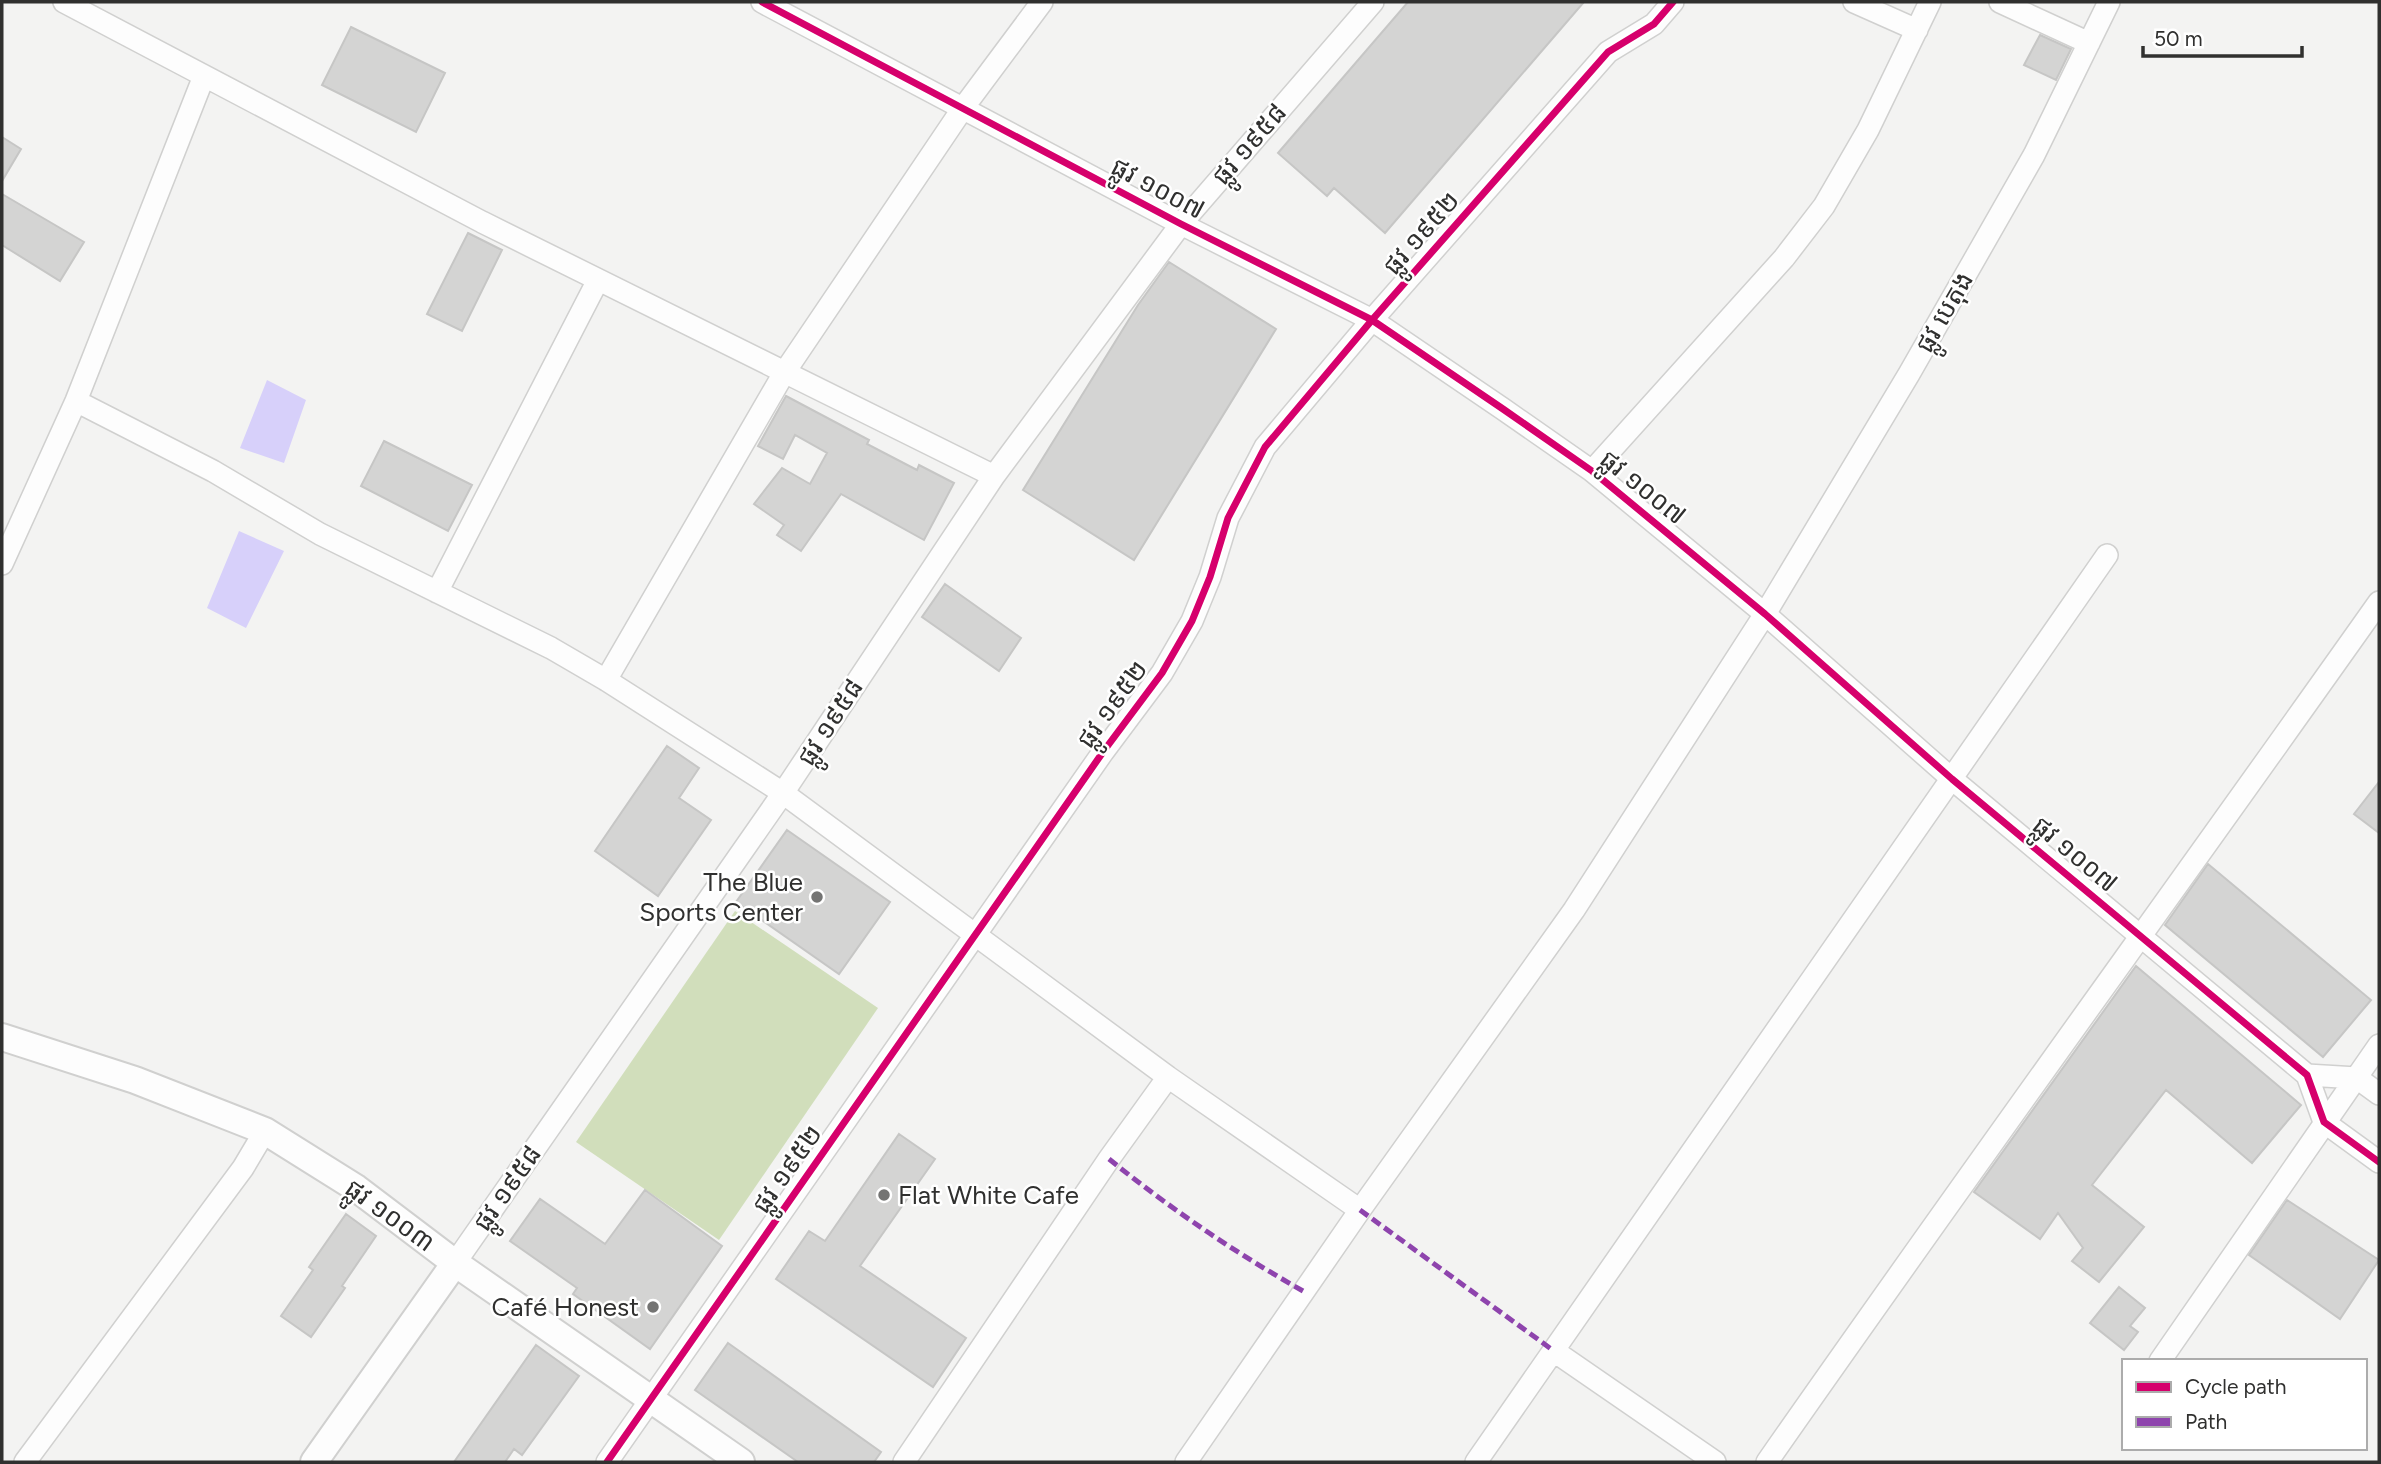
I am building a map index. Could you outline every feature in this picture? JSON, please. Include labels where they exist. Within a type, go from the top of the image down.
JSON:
[{"type":"street","points":[[64,2],[598,280],[994,476]]},
{"type":"street","name":"ផ្លូវ ១០០៧","points":[[762,2],[1181,224],[1373,320],[1592,471],[1765,614],[1952,779],[2307,1075]]},
{"type":"street","points":[[606,680],[784,373],[963,108],[1042,2]]},
{"type":"street","name":"ផ្លូវ ១៩៥៨","points":[[314,1462],[783,793],[994,476],[1181,224],[1373,2]]},
{"type":"street","name":"ផ្លូវ ១៩៥២","points":[[607,1462],[1174,652],[1192,621],[1210,577],[1228,519],[1265,447],[1608,52],[1654,24],[1674,2]]},
{"type":"street","points":[[1854,2],[1917,30]]},
{"type":"street","points":[[1592,471],[1784,258],[1824,206],[1868,130],[1930,2]]},
{"type":"street","points":[[2000,2],[2089,43]]},
{"type":"street","name":"ផ្លូវ បេតុង","points":[[1186,1462],[1360,1210],[1574,911],[1765,614],[1909,374],[2034,155],[2109,2]]},
{"type":"street","points":[[2,564],[76,401],[204,76]]},
{"type":"street","points":[[437,593],[598,280]]},
{"type":"street","points":[[76,401],[213,471],[320,534],[551,648],[606,680],[783,793],[1168,1077],[1360,1210]]},
{"type":"street","points":[[1476,1462],[2108,555]]},
{"type":"street","points":[[1767,1462],[1954,1195],[2142,937],[2379,602]]},
{"type":"street","name":"ផ្លូវ ១០០៣","points":[[2,1037],[135,1080],[265,1131],[356,1188],[454,1263],[741,1462]]},
{"type":"street","points":[[2161,1359],[2379,1045]]},
{"type":"street","points":[[2379,1094],[2357,1078],[2307,1075],[2324,1122],[2379,1162]]},
{"type":"street","points":[[904,1462],[1109,1159],[1168,1077]]},
{"type":"street","points":[[25,1462],[243,1168],[265,1131]]},
{"type":"street","points":[[1554,1351],[1715,1462]]},
{"type":"green space","points":[[735,911],[878,1008],[719,1240],[576,1142]]},
{"type":"shaded area","points":[[267,380],[306,400],[284,463],[240,448]]},
{"type":"shaded area","points":[[239,531],[284,551],[246,628],[207,608]]},
{"type":"building","points":[[1408,2],[1584,2],[1385,233],[1334,188],[1327,196],[1278,153]]},
{"type":"building","points":[[351,27],[445,73],[416,132],[322,85]]},
{"type":"building","points":[[2040,35],[2071,49],[2056,80],[2024,65]]},
{"type":"building","points":[[2,137],[21,149],[2,181]]},
{"type":"building","points":[[2,194],[84,242],[60,281],[2,245]]},
{"type":"building","points":[[468,233],[502,250],[462,331],[427,314]]},
{"type":"building","points":[[1169,262],[1276,329],[1134,560],[1023,490],[1138,305]]},
{"type":"building","points":[[786,396],[869,440],[867,444],[917,470],[919,465],[954,483],[924,540],[841,494],[801,551],[777,535],[784,525],[754,504],[782,468],[810,484],[827,453],[795,435],[783,459],[758,446]]},
{"type":"building","points":[[384,441],[472,485],[448,531],[361,486]]},
{"type":"building","points":[[945,584],[1021,638],[999,671],[922,617]]},
{"type":"building","points":[[667,746],[699,768],[679,798],[711,820],[658,896],[595,851]]},
{"type":"building","points":[[2379,782],[2379,833],[2354,814]]},
{"type":"building","points":[[787,830],[890,902],[839,974],[736,902]]},
{"type":"building","points":[[2208,864],[2371,1000],[2323,1057],[2165,925]]},
{"type":"building","points":[[2136,966],[2301,1105],[2252,1163],[2166,1090],[2092,1185],[2144,1227],[2099,1282],[2072,1261],[2083,1248],[2058,1213],[2040,1239],[1974,1192]]},
{"type":"building","points":[[899,1134],[935,1159],[860,1266],[966,1338],[933,1387],[776,1279],[809,1231],[825,1241]]},
{"type":"building","points":[[645,1190],[722,1246],[650,1349],[573,1294],[577,1288],[510,1241],[540,1199],[605,1244]]},
{"type":"building","points":[[2287,1200],[2379,1260],[2340,1319],[2249,1255]]},
{"type":"building","points":[[346,1214],[376,1236],[311,1337],[281,1316],[313,1270],[309,1267]]},
{"type":"building","points":[[2119,1287],[2145,1308],[2130,1326],[2138,1332],[2124,1350],[2090,1323]]},
{"type":"building","points":[[728,1343],[881,1452],[874,1462],[798,1462],[695,1390]]},
{"type":"building","points":[[536,1345],[579,1376],[522,1455],[514,1449],[505,1462],[454,1462]]},
{"type":"marked path","points":[[1109,1159],[1203,1229],[1303,1291]]},
{"type":"marked path","points":[[1360,1210],[1554,1351]]},
{"type":"cycle path","points":[[762,2],[1181,224],[1372,320],[1592,471],[1765,614],[1952,779],[2307,1075],[2324,1122],[2379,1162]]},
{"type":"cycle path","points":[[607,1462],[1103,752],[1162,673],[1192,621],[1210,577],[1228,518],[1265,447],[1372,320],[1608,52],[1654,24],[1673,2]]},
{"type":"place","name":"The Blue Sports Center","points":[[817,897]]},
{"type":"place","name":"Flat White Cafe","points":[[884,1195]]},
{"type":"place","name":"Café Honest","points":[[653,1307]]}]
